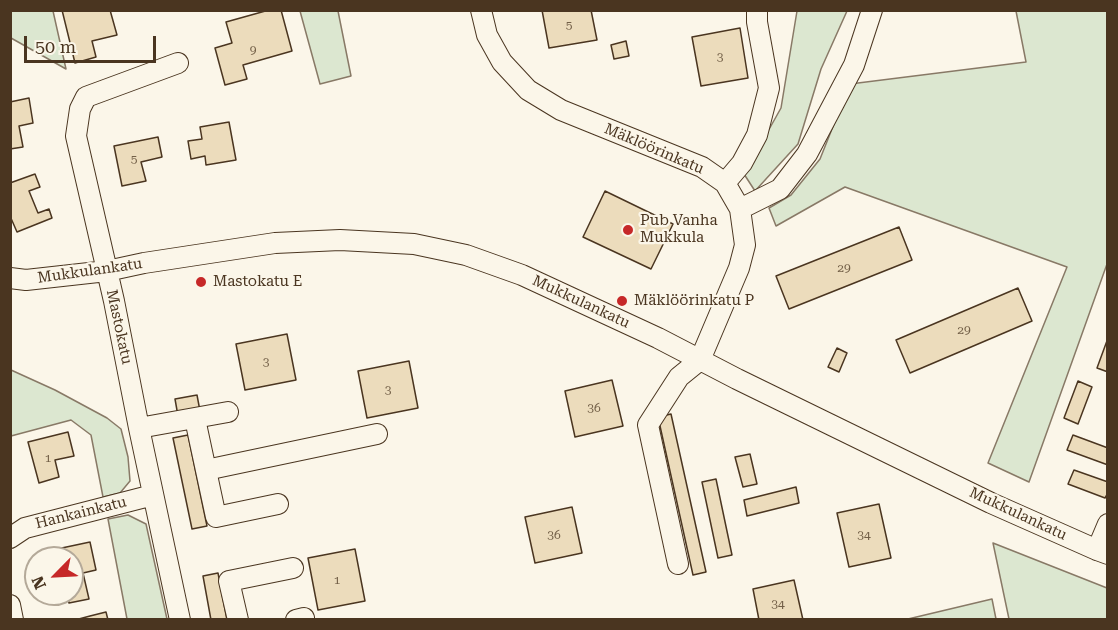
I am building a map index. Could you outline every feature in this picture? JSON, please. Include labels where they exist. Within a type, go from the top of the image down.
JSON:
[{"type":"street","name":"Mäklöörinkatu","points":[[481,10],[487,35],[502,62],[528,90],[561,110],[702,167],[725,183],[740,209],[745,245],[739,268],[700,360]]},
{"type":"street","points":[[725,183],[742,163],[757,135],[769,88],[757,22],[758,10]]},
{"type":"street","points":[[740,209],[780,189],[807,154],[854,64],[872,10]]},
{"type":"street","name":"Mastokatu","points":[[178,63],[86,97],[80,109],[76,136],[117,313],[180,620]]},
{"type":"street","name":"Mukkulankatu","points":[[10,278],[26,280],[107,271],[144,263],[275,243],[340,240],[414,244],[466,255],[522,275],[658,338],[992,503],[1102,552]]},
{"type":"street","points":[[678,564],[648,424],[679,377],[700,360]]},
{"type":"street","points":[[139,428],[228,412]]},
{"type":"street","points":[[195,418],[216,517],[278,504]]},
{"type":"street","points":[[206,470],[377,434]]},
{"type":"street","name":"Hankainkatu","points":[[10,538],[25,528],[153,495]]},
{"type":"street","points":[[1102,552],[1107,524]]},
{"type":"street","points":[[237,620],[229,581],[293,567]]},
{"type":"street","points":[[10,605],[14,620]]},
{"type":"green space","points":[[11,10],[53,11],[66,69],[11,38]]},
{"type":"green space","points":[[300,11],[338,11],[351,76],[320,84]]},
{"type":"green space","points":[[797,11],[847,11],[821,69],[798,144],[755,191],[744,174],[781,108]]},
{"type":"green space","points":[[1016,11],[1107,11],[1107,264],[1029,482],[988,463],[1067,267],[845,187],[776,226],[769,208],[791,195],[820,159],[850,84],[1026,62]]},
{"type":"green space","points":[[11,370],[55,390],[107,418],[121,429],[128,457],[130,481],[120,493],[103,497],[91,435],[71,420],[11,436]]},
{"type":"green space","points":[[128,515],[146,524],[167,619],[127,619],[108,519]]},
{"type":"green space","points":[[993,543],[1107,588],[1107,619],[1009,619]]},
{"type":"green space","points":[[992,599],[996,619],[908,619]]},
{"type":"building","points":[[62,10],[110,10],[117,35],[92,41],[96,57],[75,63]]},
{"type":"building","points":[[269,10],[281,10],[292,51],[243,65],[247,79],[225,85],[215,48],[232,43],[226,22]]},
{"type":"building","points":[[542,10],[591,10],[597,40],[549,48]]},
{"type":"building","points":[[740,28],[748,78],[701,86],[692,37]]},
{"type":"building","points":[[626,41],[629,56],[614,59],[611,45]]},
{"type":"building","points":[[29,98],[33,123],[19,126],[23,147],[10,149],[10,102]]},
{"type":"building","points":[[229,122],[236,160],[206,165],[205,156],[191,159],[188,141],[202,139],[200,127]]},
{"type":"building","points":[[158,137],[162,157],[141,162],[146,181],[122,186],[114,146]]},
{"type":"building","points":[[35,174],[40,187],[29,191],[38,213],[49,209],[52,218],[17,232],[10,216],[10,183]]},
{"type":"building","name":"Pub Vanha Mukkula","points":[[605,191],[673,224],[651,269],[583,237]]},
{"type":"building","points":[[899,227],[912,260],[789,309],[776,276]]},
{"type":"building","points":[[1018,288],[1032,321],[910,373],[896,340]]},
{"type":"building","points":[[287,334],[296,380],[245,390],[236,344]]},
{"type":"building","points":[[1108,338],[1108,372],[1097,368]]},
{"type":"building","points":[[837,348],[847,353],[839,372],[828,367]]},
{"type":"building","points":[[409,361],[418,408],[367,418],[358,371]]},
{"type":"building","points":[[612,380],[623,426],[575,437],[565,391]]},
{"type":"building","points":[[1078,381],[1092,387],[1078,424],[1064,418]]},
{"type":"building","points":[[197,395],[200,411],[178,416],[175,399]]},
{"type":"building","points":[[671,414],[706,572],[693,575],[658,417]]},
{"type":"building","points":[[68,432],[74,456],[55,460],[59,477],[39,483],[28,442]]},
{"type":"building","points":[[188,435],[207,526],[192,529],[173,438]]},
{"type":"building","points":[[1073,435],[1108,448],[1108,465],[1067,450]]},
{"type":"building","points":[[750,454],[757,484],[743,487],[735,457]]},
{"type":"building","points":[[1074,470],[1108,482],[1108,493],[1105,498],[1068,484]]},
{"type":"building","points":[[716,479],[732,555],[718,558],[702,482]]},
{"type":"building","points":[[796,487],[799,503],[747,516],[744,500]]},
{"type":"building","points":[[879,504],[891,558],[849,567],[837,513]]},
{"type":"building","points":[[572,507],[582,553],[535,563],[525,517]]},
{"type":"building","points":[[90,542],[96,570],[84,573],[84,546],[71,546]]},
{"type":"building","points":[[355,549],[365,601],[318,610],[308,558]]},
{"type":"building","points":[[218,573],[227,620],[211,620],[203,576]]},
{"type":"building","points":[[84,577],[89,599],[84,600]]},
{"type":"building","points":[[794,580],[803,620],[759,620],[753,589]]},
{"type":"building","points":[[106,612],[108,620],[75,620],[90,616]]},
{"type":"place","name":"Pub Vanha Mukkula","points":[[628,230]]},
{"type":"place","name":"Mastokatu E","points":[[201,282]]},
{"type":"place","name":"Mäklöörinkatu P","points":[[622,301]]}]
